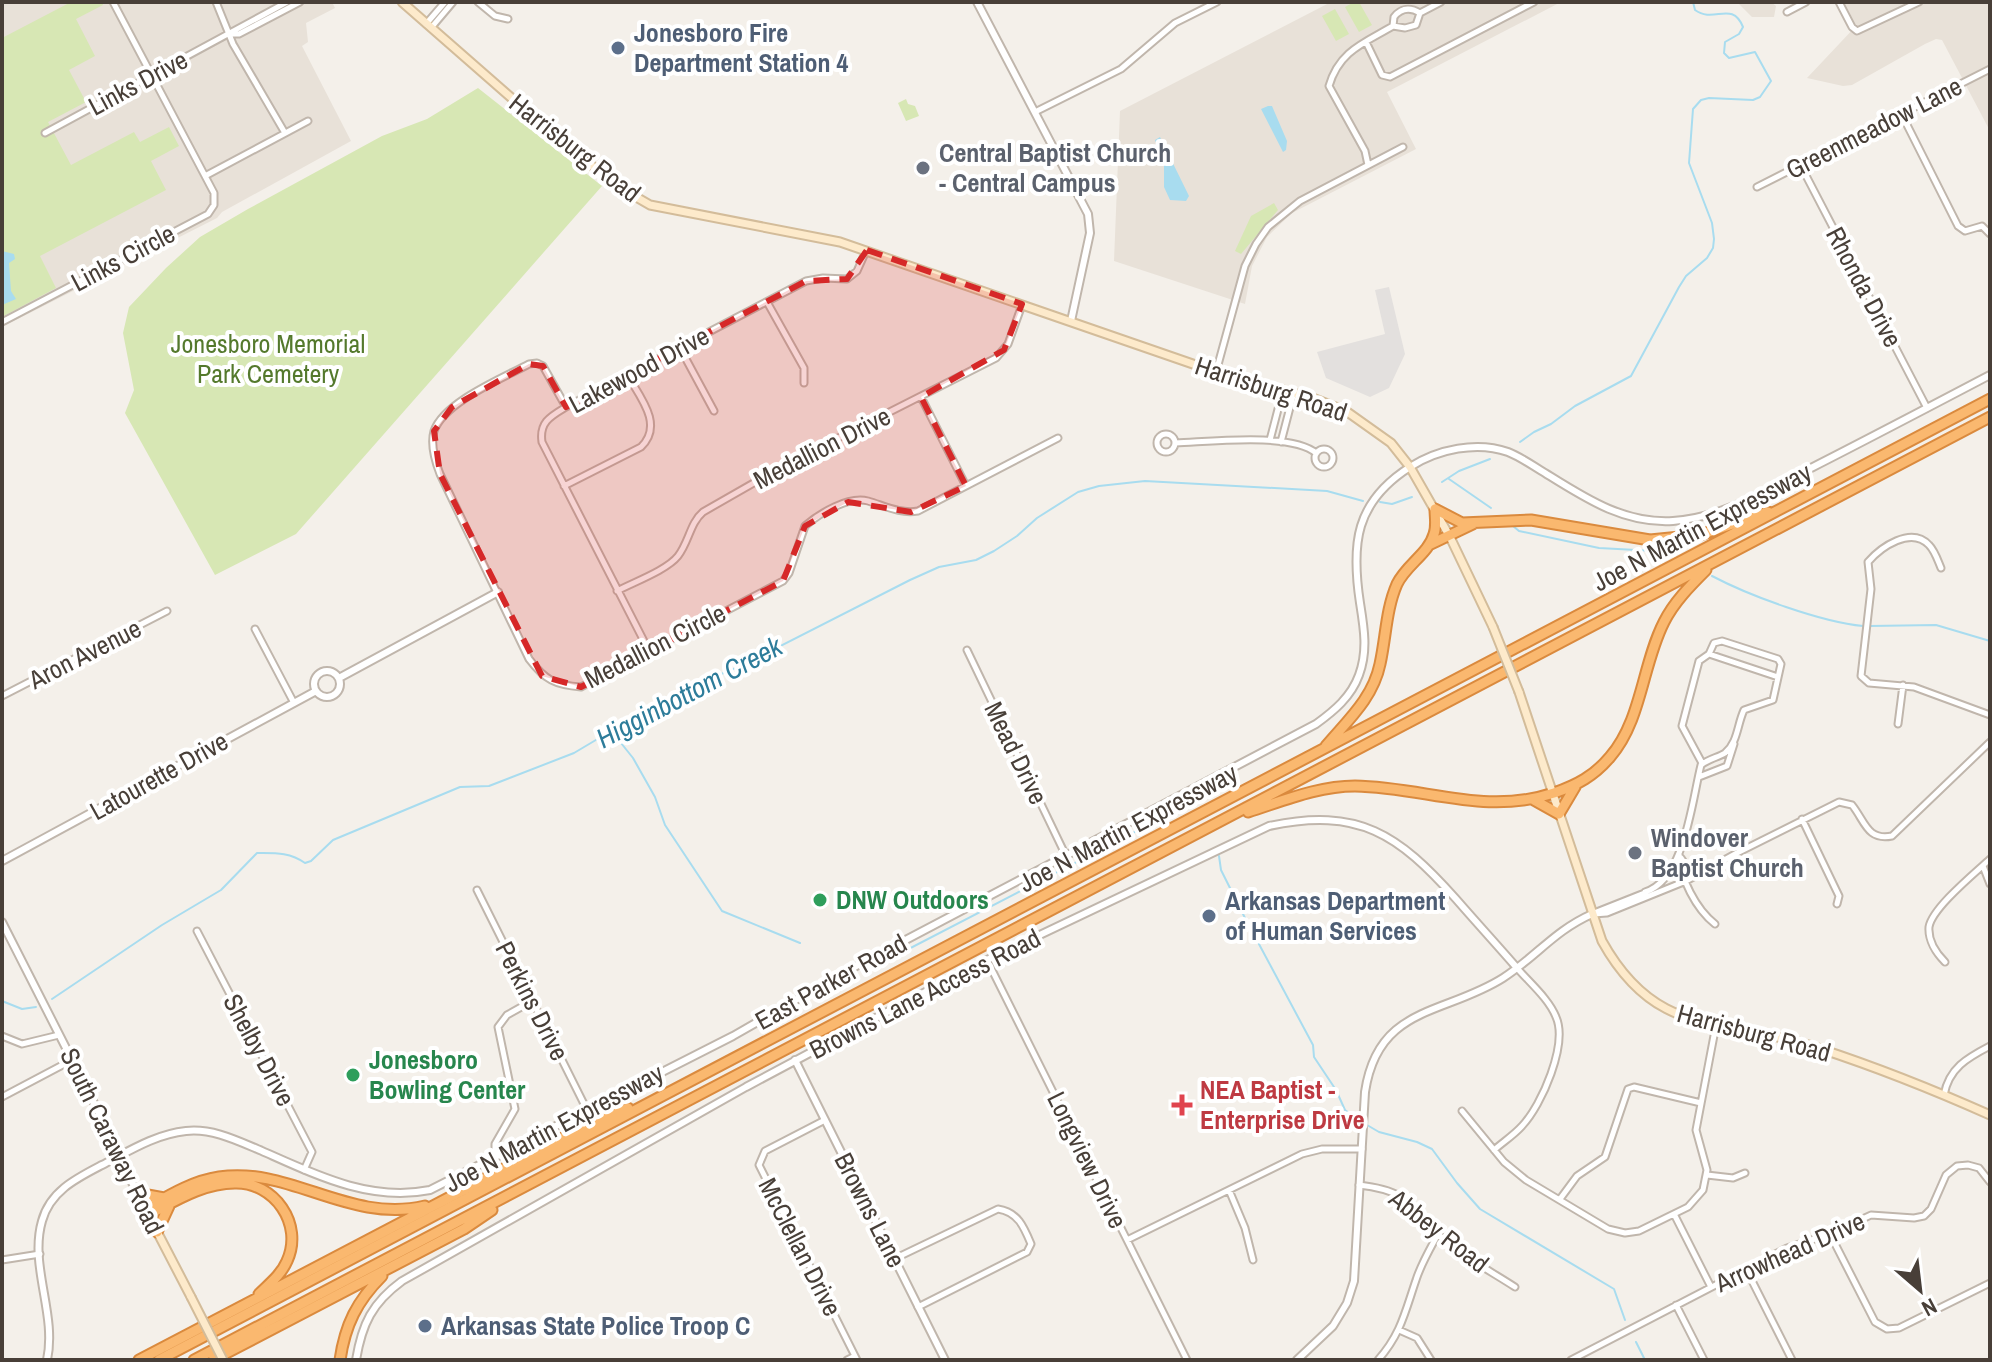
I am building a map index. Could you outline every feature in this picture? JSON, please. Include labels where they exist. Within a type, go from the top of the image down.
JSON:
[{"type":"highway","name":"Joe N Martin Expressway","points":[[159,1360],[1990,399]]},
{"type":"highway","name":"Joe N Martin Expressway","points":[[194,1360],[1990,417]]},
{"type":"highway","points":[[1321,752],[1359,710],[1373,686],[1396,587],[1434,534],[1435,509],[1462,523],[1531,520],[1634,539],[1671,540],[1700,535],[1790,506]]},
{"type":"highway","points":[[1426,547],[1477,523]]},
{"type":"highway","points":[[1225,820],[1302,795],[1338,787],[1383,789],[1461,801],[1513,803],[1534,800],[1577,785],[1601,767],[1621,742],[1631,721],[1663,623],[1683,593],[1711,564]]},
{"type":"highway","points":[[1534,800],[1559,814],[1577,785]]},
{"type":"highway","points":[[139,1360],[580,1129],[673,1091]]},
{"type":"highway","points":[[146,1212],[209,1179],[237,1175],[268,1179],[371,1209],[411,1209],[441,1202]]},
{"type":"highway","points":[[213,1360],[464,1229],[533,1182]]},
{"type":"highway","points":[[137,1193],[167,1201],[204,1188],[238,1183],[261,1189],[280,1204],[291,1232],[289,1255],[278,1275],[250,1302]]},
{"type":"highway","points":[[157,1232],[167,1201]]},
{"type":"highway","points":[[340,1360],[346,1327],[355,1308],[391,1268]]},
{"type":"main road","name":"Harrisburg Road","points":[[402,2],[535,120],[638,200],[663,210],[769,227],[867,250],[1216,372],[1328,403],[1363,421],[1391,443],[1410,467],[1450,537],[1493,627],[1519,692],[1592,914],[1612,959],[1636,989],[1669,1011],[1819,1048],[1990,1115]]},
{"type":"main road","name":"South Caraway Road","points":[[137,1193],[223,1360]]},
{"type":"street","name":"Links Circle","points":[[2,322],[209,213],[215,199],[113,2]]},
{"type":"street","points":[[216,2],[233,44],[285,133]]},
{"type":"street","name":"Links Drive","points":[[45,133],[287,2]]},
{"type":"street","name":"Links Drive","points":[[231,34],[239,34],[300,2]]},
{"type":"street","points":[[428,26],[445,2]]},
{"type":"street","points":[[428,26],[453,2]]},
{"type":"street","points":[[478,2],[495,16],[508,19]]},
{"type":"street","points":[[977,2],[1088,214],[1090,233],[1071,321]]},
{"type":"street","points":[[1035,112],[1121,69],[1175,23],[1217,2]]},
{"type":"street","points":[[1368,165],[1365,151],[1329,86],[1334,68],[1346,53],[1393,26],[1405,28],[1416,25],[1420,13],[1441,2]]},
{"type":"street","points":[[1366,42],[1382,75],[1390,77],[1534,2]]},
{"type":"street","points":[[1787,12],[1806,2]]},
{"type":"street","points":[[1839,2],[1857,31],[1865,30],[1919,2]]},
{"type":"street","points":[[1393,26],[1394,17],[1402,10],[1413,9],[1420,13]]},
{"type":"street","name":"Greenmeadow Lane","points":[[1757,187],[1990,69]]},
{"type":"street","points":[[1902,115],[1958,226],[1965,231],[1982,226],[1990,234]]},
{"type":"street","points":[[205,176],[308,121]]},
{"type":"street","points":[[1216,372],[1243,271],[1263,234],[1289,208],[1403,147]]},
{"type":"street","name":"Rhonda Drive","points":[[1801,166],[1927,408]]},
{"type":"street","name":"Lakewood Drive","points":[[649,651],[542,442],[541,434],[546,421],[566,407],[810,280],[847,279],[857,271],[867,250]]},
{"type":"street","points":[[767,302],[804,368],[804,383]]},
{"type":"street","name":"Medallion Drive","points":[[617,591],[674,560],[703,512],[785,465],[996,358],[1008,344],[1022,304]]},
{"type":"street","points":[[680,348],[714,411]]},
{"type":"street","name":"Medallion Circle","points":[[566,407],[543,366],[529,364],[452,407],[434,431],[434,459],[529,659],[542,676],[563,686],[581,687],[783,581],[789,573],[805,526],[836,508],[861,500],[911,512],[922,509],[1058,438]]},
{"type":"street","name":"East Parker Road","points":[[47,1360],[49,1339],[40,1254],[42,1218],[52,1200],[76,1178],[154,1138],[190,1130],[217,1133],[363,1191],[408,1195],[444,1185],[761,1021],[841,974],[1316,724],[1336,710],[1350,692],[1359,675],[1365,650],[1354,558],[1361,523],[1384,488],[1426,458],[1464,448],[1505,451],[1603,508],[1644,520],[1672,521],[1722,510],[1743,501],[1990,375]]},
{"type":"street","points":[[564,486],[641,447],[650,436],[651,420],[628,376]]},
{"type":"street","points":[[1270,440],[1283,389]]},
{"type":"street","points":[[1281,442],[1294,392]]},
{"type":"street","points":[[921,397],[966,486]]},
{"type":"street","points":[[1176,443],[1270,440],[1309,447],[1316,453]]},
{"type":"street","points":[[1941,568],[1931,547],[1920,538],[1904,538],[1877,552],[1868,562],[1871,589],[1860,673],[1862,680],[1925,690],[1990,715]]},
{"type":"street","points":[[339,678],[498,592]]},
{"type":"street","name":"Aron Avenue","points":[[2,696],[167,611]]},
{"type":"street","points":[[255,629],[294,703]]},
{"type":"street","points":[[1297,1360],[1333,1326],[1351,1292],[1356,1271],[1366,1082],[1375,1057],[1390,1036],[1424,1011],[1479,991],[1517,968],[1558,932],[1659,884],[1679,853],[1698,777],[1702,763],[1682,726],[1698,663],[1718,641],[1774,657],[1781,662],[1773,700],[1748,707],[1742,713],[1729,762],[1724,768],[1698,777]]},
{"type":"street","name":"Mead Drive","points":[[967,650],[1066,856]]},
{"type":"street","points":[[1709,654],[1779,677]]},
{"type":"street","points":[[332,672],[339,678],[340,688],[335,695],[322,696],[316,691],[314,682],[319,674],[332,672]]},
{"type":"street","points":[[1898,724],[1903,685]]},
{"type":"street","name":"Latourette Drive","points":[[2,861],[316,691]]},
{"type":"street","points":[[1702,763],[1723,755],[1734,744]]},
{"type":"street","points":[[1592,914],[1607,913],[1647,899],[1686,881],[1828,805],[1846,802],[1855,807],[1872,834],[1881,838],[1892,836],[1990,744]]},
{"type":"street","points":[[1723,755],[1729,762]]},
{"type":"street","name":"Browns Lane Access Road","points":[[356,1360],[361,1333],[371,1312],[402,1281],[795,1060],[987,960],[1254,831],[1296,820],[1324,819],[1367,827],[1399,843],[1443,885],[1517,968]]},
{"type":"street","points":[[1802,819],[1839,896],[1837,904]]},
{"type":"street","points":[[1679,853],[1688,868],[1701,873]]},
{"type":"street","points":[[1679,853],[1686,881],[1705,916],[1715,924]]},
{"type":"street","points":[[1945,962],[1936,953],[1930,937],[1932,919],[1990,859]]},
{"type":"street","points":[[1983,866],[1990,884]]},
{"type":"street","name":"Perkins Drive","points":[[477,890],[588,1111]]},
{"type":"street","points":[[1645,892],[1656,893]]},
{"type":"street","name":"South Caraway Road","points":[[2,922],[137,1193]]},
{"type":"street","name":"Shelby Drive","points":[[197,931],[312,1152],[304,1170]]},
{"type":"street","name":"Longview Drive","points":[[987,960],[1187,1360]]},
{"type":"street","points":[[1494,1150],[1524,1125],[1534,1111],[1560,1038],[1560,1028],[1553,1010],[1517,968]]},
{"type":"street","points":[[500,1156],[495,1144],[514,1112],[514,1104],[498,1027],[507,1015],[532,1001]]},
{"type":"street","points":[[1462,1111],[1515,1171],[1603,1227],[1620,1233],[1639,1231],[1696,1200],[1703,1190],[1707,1175],[1696,1130],[1716,1025]]},
{"type":"street","points":[[2,1036],[22,1044],[59,1035]]},
{"type":"street","points":[[1944,1095],[1947,1082],[1957,1067],[1990,1046]]},
{"type":"street","points":[[2,1097],[72,1060]]},
{"type":"street","name":"Browns Lane","points":[[795,1060],[945,1360]]},
{"type":"street","points":[[1560,1200],[1577,1176],[1605,1157],[1628,1089],[1634,1087],[1701,1103]]},
{"type":"street","name":"McClellan Drive","points":[[825,1120],[765,1151],[759,1165],[856,1358]]},
{"type":"street","points":[[1127,1240],[1302,1154],[1322,1149],[1362,1149]]},
{"type":"street","name":"Arrowhead Drive","points":[[1571,1360],[1583,1357],[1787,1248],[1830,1234],[1871,1215],[1924,1216],[1931,1209],[1946,1175],[1957,1166],[1979,1168],[1990,1182]]},
{"type":"street","points":[[1707,1175],[1733,1178],[1745,1173]]},
{"type":"street","name":"Abbey Road","points":[[1359,1185],[1399,1194],[1438,1234],[1470,1259],[1515,1287]]},
{"type":"street","points":[[1229,1190],[1245,1228],[1253,1260]]},
{"type":"street","points":[[894,1259],[998,1209],[1015,1216],[1025,1231],[1031,1244],[1027,1252],[918,1307]]},
{"type":"street","points":[[1674,1214],[1711,1287]]},
{"type":"street","points":[[1378,1360],[1399,1330],[1417,1276],[1438,1234]]},
{"type":"street","points":[[1830,1234],[1875,1322],[1883,1328],[1899,1328],[1990,1283]]},
{"type":"street","points":[[2,1260],[40,1254]]},
{"type":"street","points":[[1746,1269],[1792,1360]]},
{"type":"street","points":[[1676,1305],[1704,1360]]},
{"type":"street","points":[[1399,1330],[1417,1338],[1431,1360]]},
{"type":"street","points":[[847,1360],[856,1358]]},
{"type":"highlighted area","points":[[867,250],[1022,304],[1004,350],[921,397],[966,486],[911,512],[848,502],[805,526],[783,581],[581,687],[542,676],[440,474],[434,431],[452,407],[529,364],[543,366],[566,407],[806,281],[847,279]]},
{"type":"shaded area","points":[[2,2],[332,2],[335,8],[306,23],[308,42],[302,46],[351,141],[222,212],[217,218],[2,327]]},
{"type":"shaded area","points":[[1331,2],[1561,2],[1387,92],[1416,149],[1292,213],[1267,237],[1252,266],[1245,304],[1114,261],[1120,111]]},
{"type":"shaded area","points":[[1737,2],[1771,2],[1776,6],[1774,17],[1752,17]]},
{"type":"shaded area","points":[[1844,2],[1990,2],[1990,131],[1942,40],[1925,44],[1852,85],[1807,78],[1856,26]]},
{"type":"shaded area","points":[[1389,287],[1405,354],[1389,388],[1370,397],[1326,378],[1317,352],[1385,334],[1375,290]]},
{"type":"green space","points":[[71,2],[102,2],[103,5],[76,19],[95,56],[69,70],[86,102],[48,122],[71,165],[134,132],[140,142],[169,127],[179,146],[151,161],[166,190],[40,256],[56,288],[2,317],[2,38]]},
{"type":"green space","points":[[1359,2],[1372,25],[1359,32],[1345,7]]},
{"type":"green space","points":[[1335,9],[1349,34],[1336,41],[1322,16]]},
{"type":"green space","name":"Jonesboro Memorial Park Cemetery","points":[[478,88],[602,186],[296,534],[215,575],[125,413],[134,390],[123,333],[129,307],[200,237],[382,136],[427,119]]},
{"type":"green space","points":[[906,99],[908,104],[915,106],[919,116],[906,121],[898,103]]},
{"type":"green space","points":[[1274,203],[1278,210],[1241,254],[1235,251],[1251,216]]},
{"type":"water","points":[[1272,106],[1287,141],[1283,152],[1261,109]]},
{"type":"water","points":[[1160,137],[1189,196],[1186,201],[1170,200],[1164,187],[1164,165],[1155,140]]},
{"type":"water","points":[[2,251],[14,254],[15,259],[9,263],[11,291],[16,299],[2,305]]},
{"type":"waterway","points":[[1520,442],[1575,406],[1631,376],[1686,276],[1707,258],[1713,248],[1712,223],[1689,163],[1693,109],[1701,100],[1709,98],[1753,100],[1760,97],[1771,81],[1755,52],[1729,58],[1724,53],[1725,42],[1739,34],[1743,27],[1739,19],[1728,13],[1702,14],[1695,10],[1693,2]]},
{"type":"waterway","points":[[1442,482],[1459,471],[1490,459]]},
{"type":"waterway","name":"Higginbottom Creek","points":[[1449,479],[1491,508]]},
{"type":"waterway","name":"Higginbottom Creek","points":[[52,999],[162,925],[221,890],[257,853],[288,855],[305,863],[333,840],[460,787],[489,786],[574,753],[611,731],[632,727],[702,682],[743,665],[910,580],[939,567],[976,560],[994,551],[1078,492],[1099,486],[1145,481],[1327,491],[1363,501]]},
{"type":"waterway","name":"Higginbottom Creek","points":[[1380,502],[1392,504],[1412,497]]},
{"type":"waterway","name":"Higginbottom Creek","points":[[1513,526],[1519,531],[1599,548],[1655,551],[1665,557]]},
{"type":"waterway","name":"Higginbottom Creek","points":[[1712,576],[1786,607],[1863,626]]},
{"type":"waterway","name":"Higginbottom Creek","points":[[1870,626],[1936,625],[1990,641]]},
{"type":"waterway","points":[[613,733],[633,758],[655,797],[665,825],[722,911],[800,943]]},
{"type":"waterway","points":[[870,969],[1177,810]]},
{"type":"waterway","points":[[1219,856],[1221,870],[1313,1045],[1314,1057],[1345,1110],[1359,1120]]},
{"type":"waterway","name":"Higginbottom Creek","points":[[2,1001],[22,1009],[36,1007]]},
{"type":"waterway","points":[[1367,1125],[1379,1132],[1432,1149],[1480,1209],[1614,1289],[1625,1320]]},
{"type":"waterway","points":[[1636,1342],[1645,1360]]},
{"type":"place","name":"Jonesboro Fire Department Station 4","points":[[618,48]]},
{"type":"place","name":"Central Baptist Church - Central Campus","points":[[923,168]]},
{"type":"place","name":"Windover Baptist Church","points":[[1635,853]]},
{"type":"place","name":"DNW Outdoors","points":[[820,900]]},
{"type":"place","name":"Arkansas Department of Human Services","points":[[1209,916]]},
{"type":"place","name":"Jonesboro Bowling Center","points":[[353,1075]]},
{"type":"place","name":"NEA Baptist - Enterprise Drive","points":[[1182,1105]]},
{"type":"place","name":"Arkansas State Police Troop C","points":[[425,1326]]}]
